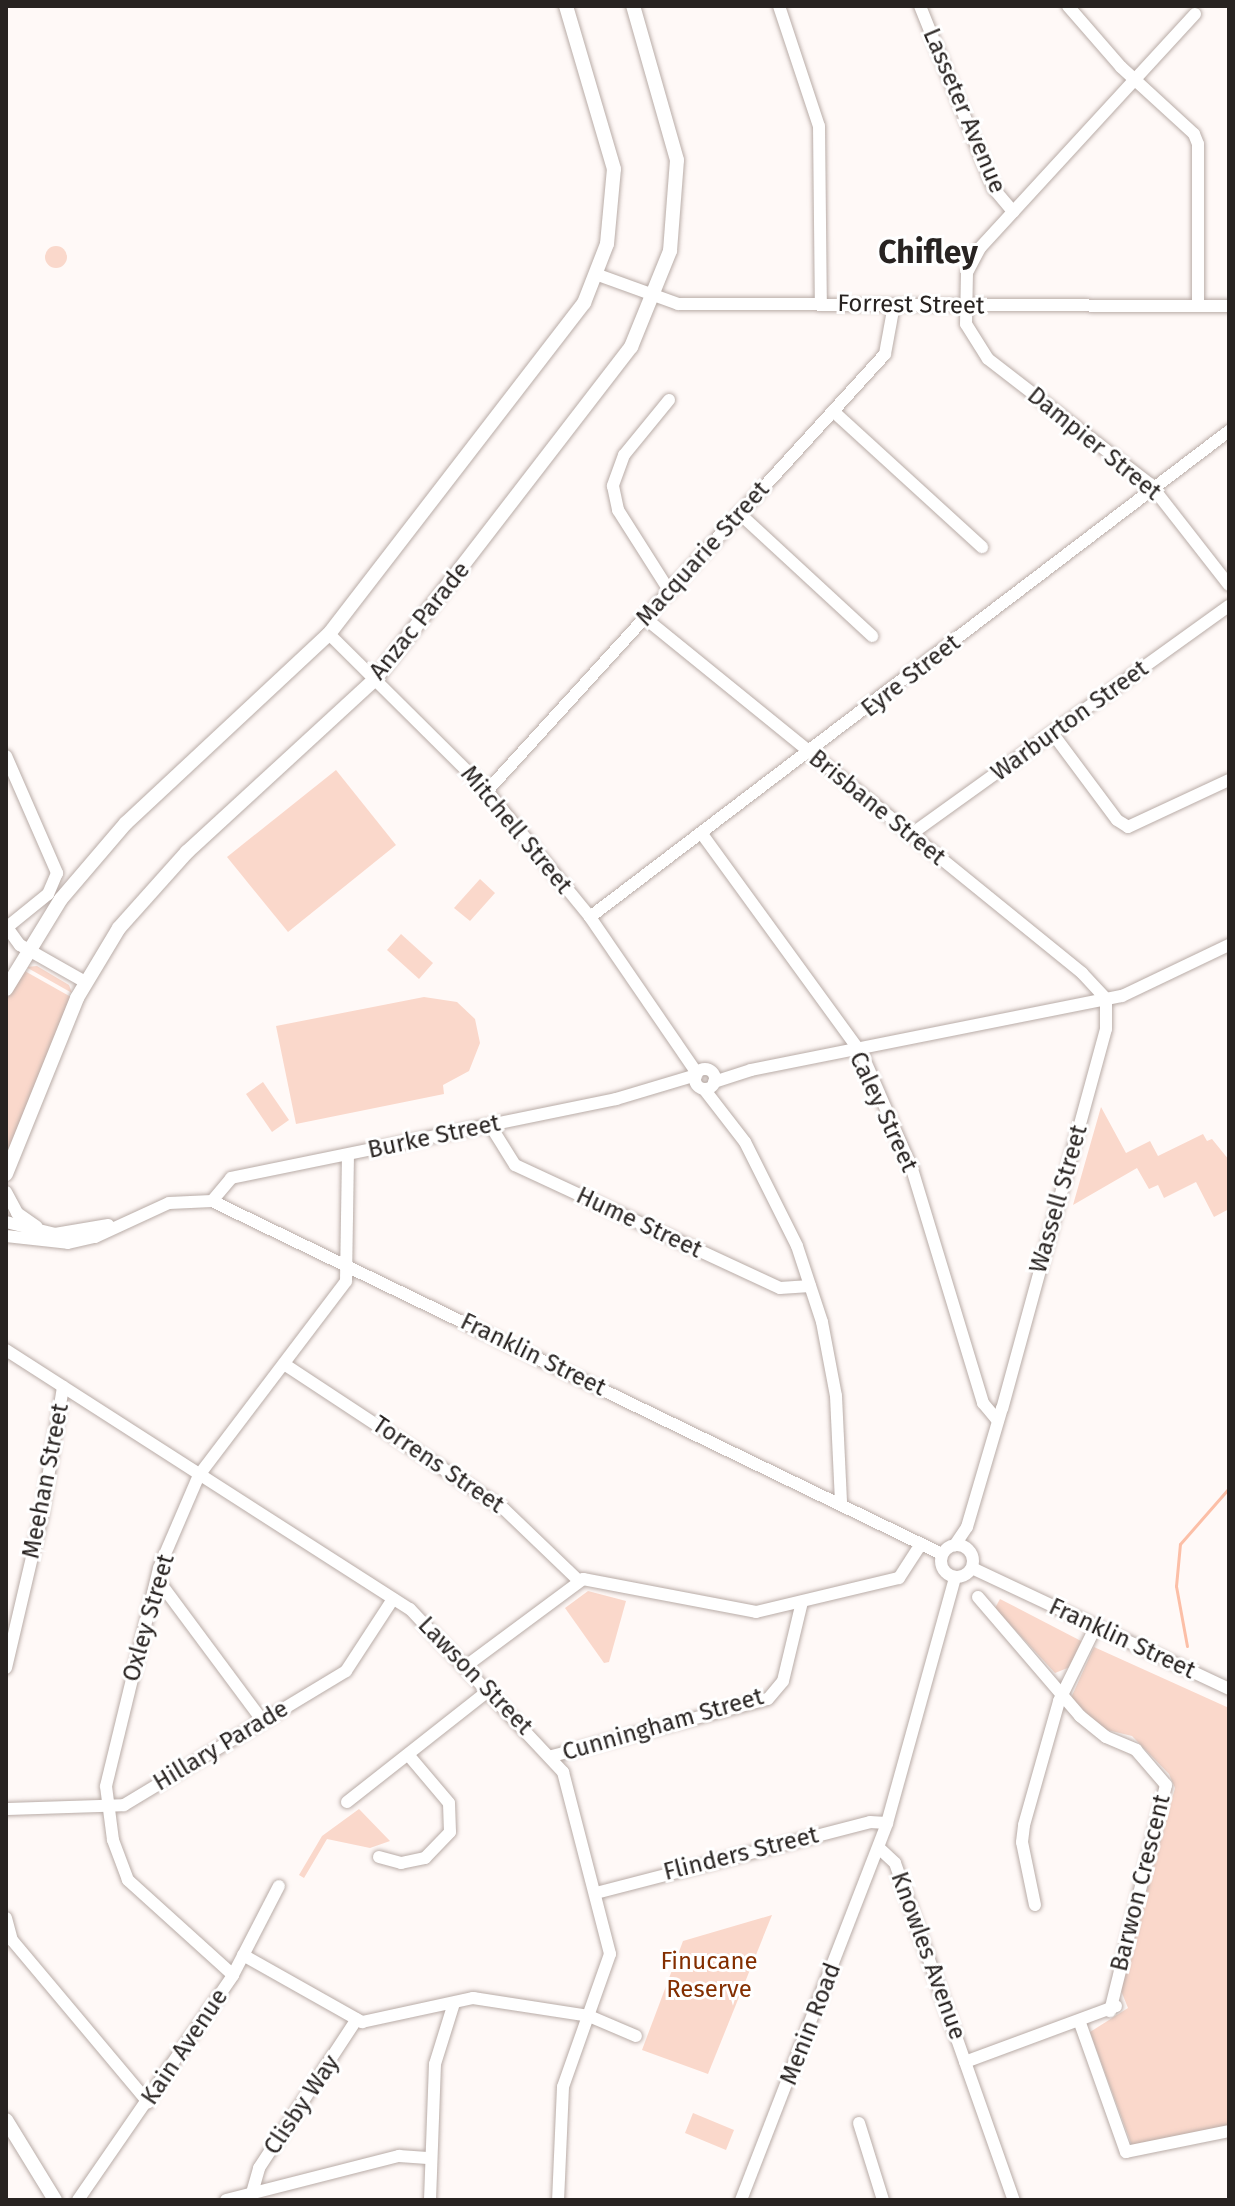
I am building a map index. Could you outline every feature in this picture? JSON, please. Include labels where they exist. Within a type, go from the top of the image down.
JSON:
[{"type":"main road","points":[[6,989],[61,899],[126,823],[329,634],[570,326],[598,275],[612,209],[614,169],[566,6]]},
{"type":"main road","name":"Anzac Parade","points":[[6,1174],[85,982],[158,881],[376,678],[597,397],[631,347],[654,298],[670,251],[677,160],[633,6]]},
{"type":"main road","points":[[6,2120],[55,2200]]},
{"type":"street","points":[[779,6],[819,126],[821,304]]},
{"type":"street","name":"Lasseter Avenue","points":[[920,6],[994,189],[1013,212]]},
{"type":"street","points":[[1068,6],[1134,79],[1194,134],[1198,144],[1198,306]]},
{"type":"street","points":[[966,307],[969,266],[1013,212],[1195,14]]},
{"type":"street","name":"Forrest Street","points":[[598,275],[654,298],[678,304],[1229,306]]},
{"type":"street","name":"Macquarie Street","points":[[487,791],[885,354],[894,305]]},
{"type":"street","name":"Dampier Street","points":[[966,307],[968,330],[988,359],[1154,489],[1229,585]]},
{"type":"street","points":[[669,400],[624,455],[613,486],[618,510],[670,592]]},
{"type":"street","points":[[833,411],[982,547]]},
{"type":"street","name":"Eyre Street","points":[[590,917],[810,754],[1229,431]]},
{"type":"street","points":[[740,514],[872,636]]},
{"type":"street","name":"Warburton Street","points":[[910,835],[1229,606]]},
{"type":"street","name":"Brisbane Street","points":[[646,619],[1082,973],[1106,999]]},
{"type":"street","name":"Mitchell Street","points":[[329,634],[487,791],[590,917],[682,1044],[735,1127],[797,1246],[810,1286],[836,1396],[841,1504]]},
{"type":"street","points":[[1053,734],[1117,820],[1128,827],[1229,780]]},
{"type":"street","points":[[6,756],[57,873],[48,894],[6,928],[28,950],[85,982]]},
{"type":"street","name":"Caley Street","points":[[702,834],[858,1049],[908,1159],[979,1391],[998,1421]]},
{"type":"street","points":[[1106,999],[1135,992],[1229,945]]},
{"type":"street","name":"Burke Street","points":[[212,1201],[224,1180],[1106,999]]},
{"type":"street","name":"Wassell Street","points":[[955,1545],[967,1527],[998,1421],[1106,1029],[1106,999]]},
{"type":"street","name":"Hume Street","points":[[490,1125],[515,1165],[780,1288],[810,1286]]},
{"type":"street","points":[[348,1155],[349,1266]]},
{"type":"street","points":[[6,1192],[17,1213],[47,1233]]},
{"type":"street","name":"Franklin Street","points":[[6,1236],[68,1243],[169,1203],[212,1201],[942,1554]]},
{"type":"street","name":"Franklin Street","points":[[6,1222],[47,1233],[118,1224]]},
{"type":"street","name":"Oxley Street","points":[[233,1975],[128,1880],[113,1840],[106,1786],[158,1580],[199,1475],[344,1286],[349,1266]]},
{"type":"street","name":"Lawson Street","points":[[6,1350],[410,1609],[552,1756],[563,1772],[610,1954],[563,2087],[558,2200]]},
{"type":"street","name":"Torrens Street","points":[[284,1364],[481,1491],[579,1581]]},
{"type":"street","name":"Meehan Street","points":[[6,1668],[42,1514],[63,1387]]},
{"type":"street","name":"Wassell Street","points":[[967,1527],[968,1550]]},
{"type":"street","points":[[466,1666],[579,1581],[597,1579],[724,1609],[756,1612],[903,1576],[921,1544]]},
{"type":"street","points":[[955,1545],[968,1550],[972,1568],[955,1577],[943,1569],[942,1554],[955,1545]]},
{"type":"street","name":"Franklin Street","points":[[972,1568],[1229,1689]]},
{"type":"street","name":"Knowles Avenue","points":[[955,1577],[879,1848],[895,1863],[1014,2200]]},
{"type":"street","points":[[158,1580],[262,1720]]},
{"type":"street","name":"Barwon Crescent","points":[[965,2062],[1080,2023],[1113,2008],[1166,1785],[1136,1750],[1106,1737],[1062,1694],[978,1597]]},
{"type":"street","name":"Hillary Parade","points":[[6,1809],[109,1808],[124,1805],[346,1671],[393,1599]]},
{"type":"street","name":"Cunningham Street","points":[[552,1756],[768,1699],[783,1681],[802,1602]]},
{"type":"street","points":[[1035,1905],[1022,1842],[1024,1825],[1062,1694],[1096,1626]]},
{"type":"street","points":[[347,1802],[410,1757],[488,1691]]},
{"type":"street","points":[[379,1857],[401,1863],[425,1858],[450,1832],[449,1803],[410,1757]]},
{"type":"street","name":"Flinders Street","points":[[596,1893],[860,1824],[887,1823]]},
{"type":"street","name":"Menin Road","points":[[741,2200],[879,1848]]},
{"type":"street","name":"Kain Avenue","points":[[78,2200],[233,1975],[279,1886]]},
{"type":"street","points":[[6,1918],[12,1940],[148,2102]]},
{"type":"street","points":[[243,1955],[357,2019],[384,2020],[473,1998],[589,2016],[636,2036]]},
{"type":"street","points":[[430,2200],[435,2064],[454,2003]]},
{"type":"street","name":"Clisby Way","points":[[252,2193],[259,2168],[357,2019]]},
{"type":"street","points":[[1080,2023],[1126,2152],[1229,2131]]},
{"type":"street","points":[[859,2123],[883,2200]]},
{"type":"street","points":[[226,2200],[399,2156],[431,2158]]},
{"type":"green space","points":[[56,246],[64,249],[67,257],[64,265],[56,268],[48,265],[45,257],[48,249]]},
{"type":"green space","points":[[336,770],[396,845],[288,932],[227,857]]},
{"type":"green space","points":[[480,879],[495,893],[470,921],[454,908]]},
{"type":"green space","points":[[401,934],[433,963],[419,979],[387,950]]},
{"type":"green space","points":[[37,966],[69,985],[72,993],[26,967]]},
{"type":"green space","points":[[23,970],[71,997],[6,1162],[6,1001]]},
{"type":"green space","points":[[424,997],[457,1002],[475,1019],[480,1043],[469,1071],[443,1085],[444,1094],[296,1124],[276,1026]]},
{"type":"green space","points":[[263,1082],[289,1120],[272,1132],[246,1094]]},
{"type":"green space","points":[[1101,1107],[1126,1153],[1150,1141],[1158,1156],[1203,1134],[1207,1141],[1212,1139],[1229,1160],[1229,1209],[1214,1217],[1196,1182],[1164,1198],[1158,1185],[1149,1189],[1137,1168],[1073,1205]]},
{"type":"green space","points":[[588,1591],[626,1601],[609,1662],[604,1663],[565,1608]]},
{"type":"green space","points":[[1000,1599],[1083,1642],[1070,1667],[1055,1673],[995,1608]]},
{"type":"green space","points":[[1094,1647],[1229,1708],[1229,2127],[1132,2146],[1090,2032],[1128,2008],[1120,1988],[1175,1788],[1169,1774],[1132,1736],[1103,1729],[1071,1698]]},
{"type":"green space","points":[[359,1809],[390,1841],[370,1848],[327,1839],[304,1878],[299,1875],[322,1836]]},
{"type":"green space","name":"Finucane Reserve","points":[[772,1915],[708,2074],[642,2050],[683,1941]]},
{"type":"green space","points":[[693,2113],[734,2130],[726,2150],[685,2133]]},
{"type":"waterway","points":[[1187,1646],[1176,1586],[1180,1544],[1229,1488]]},
{"type":"district","name":"Chifley","points":[[928,252]]}]
